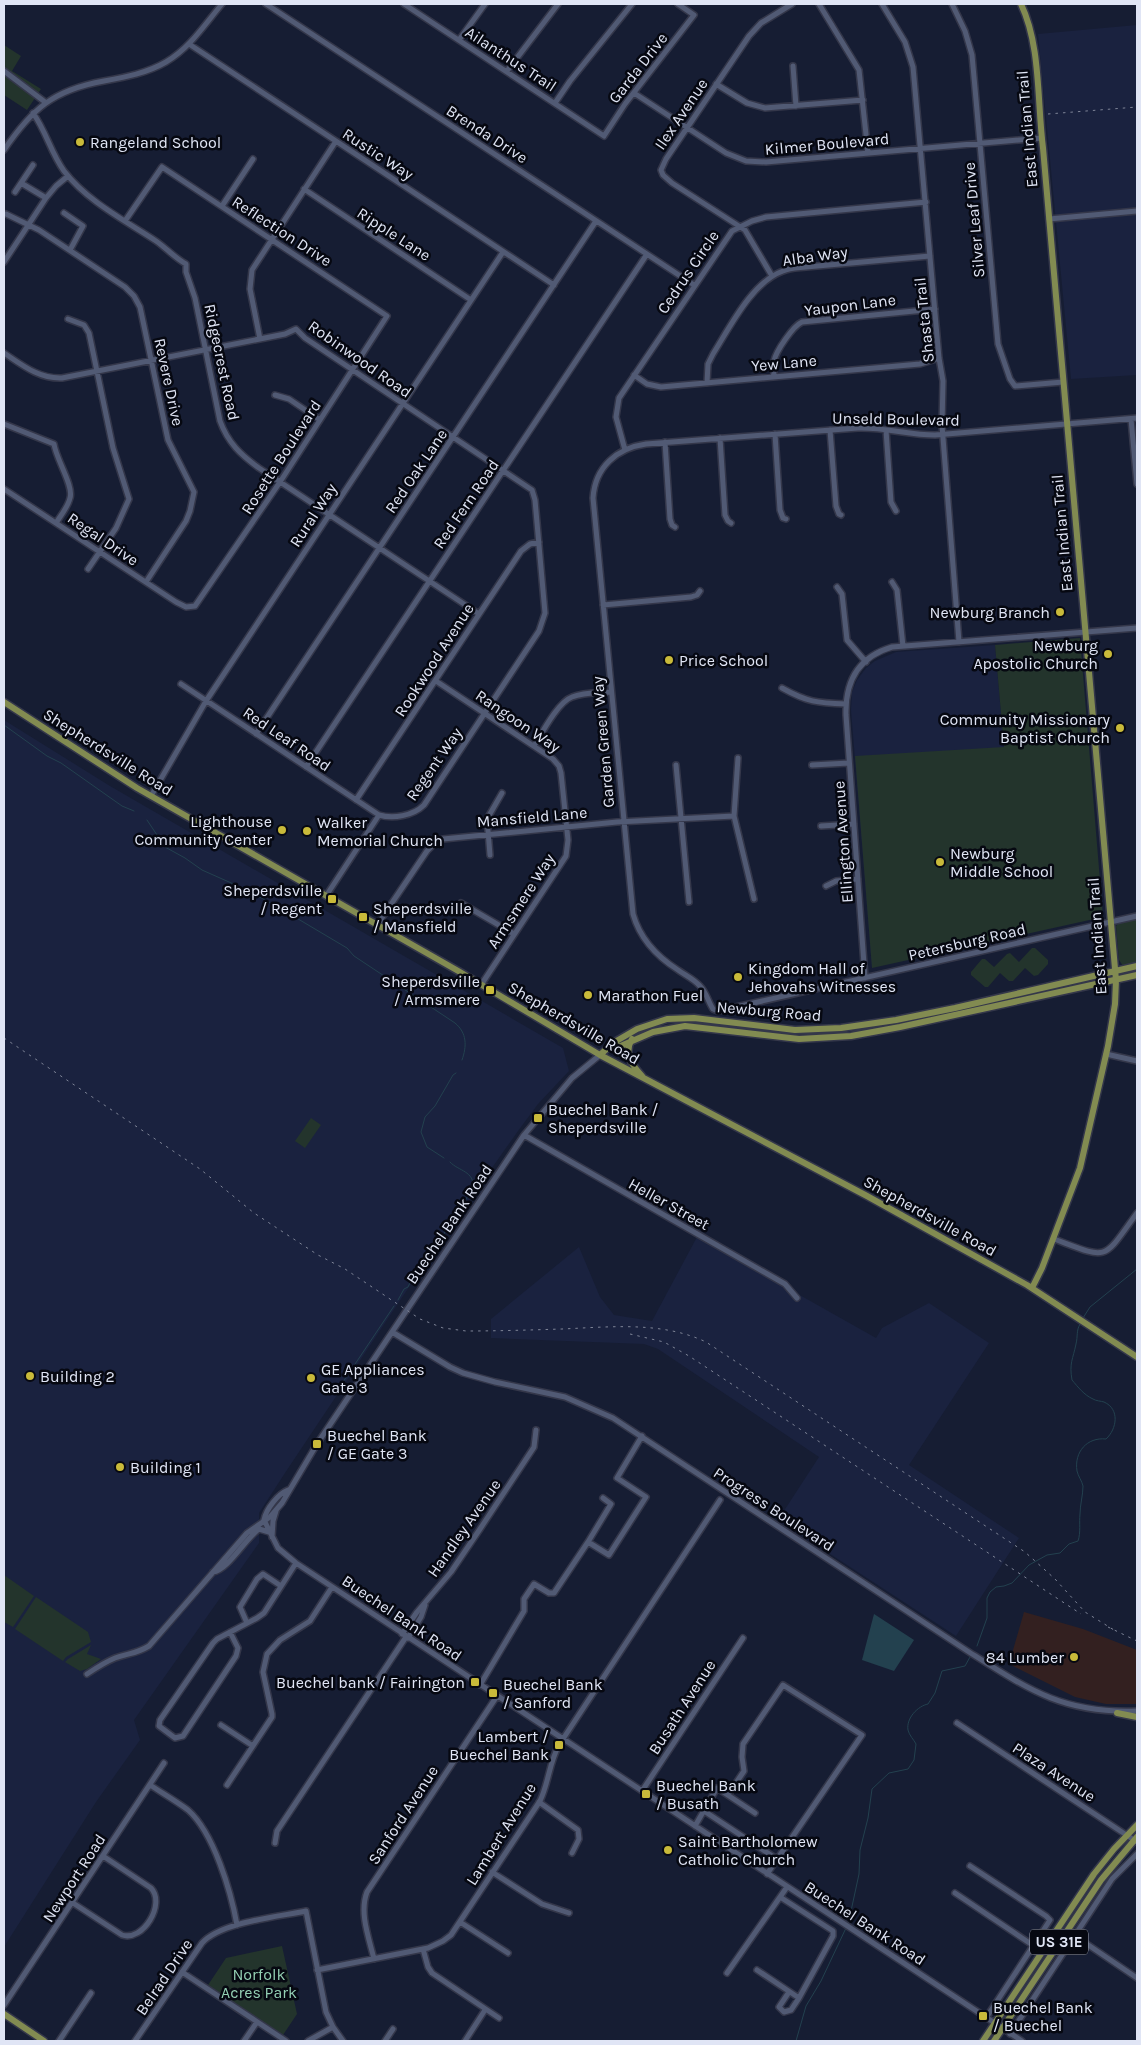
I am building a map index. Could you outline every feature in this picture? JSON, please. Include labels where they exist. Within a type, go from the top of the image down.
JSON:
[{"type":"main road","name":"East Indian Trail","points":[[1021,4],[1032,38],[1042,138],[1110,922],[1116,971],[1115,1004],[1106,1054],[1080,1168],[1054,1239],[1032,1288]]},
{"type":"main road","name":"Shepherdsville Road","points":[[4,702],[151,796],[600,1055],[868,1196],[1032,1288],[1079,1317],[1137,1357]]},
{"type":"main road","name":"Newburg Road","points":[[600,1055],[610,1048],[613,1043],[637,1029],[667,1020],[694,1018],[795,1030],[841,1028],[896,1020],[954,1008],[1137,966]]},
{"type":"main road","name":"Newburg Road","points":[[610,1048],[616,1048],[632,1039],[665,1028],[685,1026],[799,1039],[851,1036],[1137,975]]},
{"type":"main road","points":[[632,1039],[628,1050],[629,1058],[647,1080]]},
{"type":"main road","points":[[1117,1713],[1137,1717]]},
{"type":"main road","name":"US 31E","points":[[992,2041],[998,2026],[1086,1886],[1137,1824]]},
{"type":"main road","name":"US 31E","points":[[983,2041],[998,2026],[1097,1886],[1136,1839]]},
{"type":"main road","points":[[4,2014],[44,2041]]},
{"type":"street","points":[[4,150],[21,126],[45,102],[78,87],[131,76],[168,60],[189,44],[222,4]]},
{"type":"street","name":"Brenda Drive","points":[[266,4],[694,285]]},
{"type":"street","name":"Ailanthus Trail","points":[[404,4],[412,6],[459,40],[604,136]]},
{"type":"street","points":[[459,40],[485,4]]},
{"type":"street","points":[[507,71],[558,4]]},
{"type":"street","points":[[555,103],[570,81],[632,4]]},
{"type":"street","name":"Garda Drive","points":[[604,136],[634,93],[694,16],[678,4]]},
{"type":"street","name":"Ilex Avenue","points":[[772,276],[745,230],[672,183],[663,175],[661,170],[752,31],[761,23],[792,4]]},
{"type":"street","points":[[819,4],[858,65],[868,153]]},
{"type":"street","name":"Shasta Trail","points":[[882,4],[902,36],[913,67],[939,358],[943,381],[942,434],[959,642]]},
{"type":"street","name":"Silver Leaf Drive","points":[[952,4],[965,31],[970,47],[998,340],[1007,370],[1016,387],[1063,382]]},
{"type":"street","name":"Rustic Way","points":[[189,44],[554,285]]},
{"type":"street","points":[[793,66],[796,106]]},
{"type":"street","points":[[5,72],[45,102]]},
{"type":"street","points":[[716,84],[754,106],[771,108],[863,100]]},
{"type":"street","name":"Kilmer Boulevard","points":[[634,93],[726,154],[746,161],[766,162],[1042,138]]},
{"type":"street","name":"Ridgecrest Road","points":[[33,114],[48,146],[68,176],[86,194],[158,243],[177,260],[186,264],[186,272],[195,298],[220,422],[226,436],[242,455],[479,614]]},
{"type":"street","points":[[260,339],[250,279],[253,266],[336,141]]},
{"type":"street","points":[[222,206],[253,159]]},
{"type":"street","points":[[15,192],[33,165]]},
{"type":"street","name":"Reflection Drive","points":[[126,221],[162,167],[387,316]]},
{"type":"street","points":[[4,262],[46,198],[68,176]]},
{"type":"street","points":[[21,183],[46,198]]},
{"type":"street","name":"Ripple Lane","points":[[304,189],[471,300]]},
{"type":"street","name":"Cedrus Circle","points":[[625,450],[618,430],[616,410],[619,398],[726,238],[739,227],[766,217],[926,202]]},
{"type":"street","points":[[1049,219],[1137,211]]},
{"type":"street","points":[[64,213],[84,226],[70,250]]},
{"type":"street","name":"Revere Drive","points":[[6,214],[29,224],[125,287],[134,296],[141,311],[168,440],[177,462],[193,490],[194,497],[186,521],[146,582]]},
{"type":"street","name":"Red Oak Lane","points":[[256,734],[596,221]]},
{"type":"street","name":"Rural Way","points":[[151,796],[206,700],[503,252]]},
{"type":"street","name":"Red Fern Road","points":[[306,767],[647,254]]},
{"type":"street","name":"Alba Way","points":[[707,383],[708,364],[713,354],[751,296],[758,287],[772,276],[782,271],[799,268],[930,256]]},
{"type":"street","name":"Yaupon Lane","points":[[774,377],[774,361],[777,354],[794,328],[802,322],[935,309]]},
{"type":"street","name":"Rosette Boulevard","points":[[190,607],[195,606],[202,598],[280,482],[387,316]]},
{"type":"street","points":[[68,319],[80,322],[88,330],[113,448],[129,499],[116,528],[88,569]]},
{"type":"street","name":"Robinwood Road","points":[[4,353],[36,373],[46,377],[62,378],[285,334],[296,329],[305,338],[532,490],[535,500],[545,618]]},
{"type":"street","name":"Yew Lane","points":[[634,375],[647,384],[657,387],[920,364],[939,358]]},
{"type":"street","points":[[275,395],[289,399],[320,420]]},
{"type":"street","points":[[1134,418],[1137,484]]},
{"type":"street","name":"Unseld Boulevard","points":[[625,450],[639,445],[665,442],[830,430],[870,428],[913,435],[942,434],[1134,418]]},
{"type":"street","points":[[4,424],[54,444],[55,453],[71,491],[68,503],[56,523]]},
{"type":"street","points":[[830,430],[836,506],[841,515]]},
{"type":"street","points":[[886,430],[891,502],[896,511]]},
{"type":"street","points":[[775,434],[780,510],[783,518],[786,519]]},
{"type":"street","points":[[720,438],[725,515],[731,524]]},
{"type":"street","points":[[665,442],[670,520],[676,528]]},
{"type":"street","name":"Garden Green Way","points":[[625,450],[612,457],[603,468],[597,479],[594,493],[632,906],[638,930],[657,956],[702,988],[714,1010]]},
{"type":"street","name":"Regal Drive","points":[[4,489],[176,602],[190,607]]},
{"type":"street","name":"Rookwood Avenue","points":[[356,800],[521,551],[530,544],[539,542]]},
{"type":"street","points":[[892,582],[897,590],[903,646]]},
{"type":"street","points":[[837,586],[842,594],[847,640],[866,662],[887,649],[903,646],[1137,628]]},
{"type":"street","points":[[603,605],[692,597],[700,591]]},
{"type":"street","name":"Regent Way","points":[[379,815],[406,815],[421,808],[539,631],[545,618]]},
{"type":"street","name":"Ellington Avenue","points":[[865,978],[846,704],[851,680],[866,662]]},
{"type":"street","name":"Rangoon Way","points":[[436,681],[553,759],[559,766],[567,826]]},
{"type":"street","name":"Red Leaf Road","points":[[181,684],[379,815]]},
{"type":"street","points":[[782,688],[811,702],[846,704]]},
{"type":"street","points":[[534,746],[560,707],[569,698],[578,695],[611,692]]},
{"type":"street","points":[[738,758],[734,816],[754,899]]},
{"type":"street","points":[[812,765],[849,763]]},
{"type":"street","points":[[676,765],[689,902]]},
{"type":"street","points":[[490,855],[488,816],[502,793]]},
{"type":"street","points":[[326,896],[379,815]]},
{"type":"street","name":"Mansfield Lane","points":[[377,925],[434,844],[446,838],[567,826],[734,816]]},
{"type":"street","points":[[821,826],[854,824]]},
{"type":"street","name":"Armsmere Way","points":[[481,985],[566,856],[568,847],[567,826]]},
{"type":"street","points":[[826,886],[836,881],[858,879]]},
{"type":"street","points":[[461,903],[514,934]]},
{"type":"street","name":"Petersburg Road","points":[[714,1010],[718,1011],[1137,916]]},
{"type":"street","points":[[1106,1054],[1137,1061]]},
{"type":"street","name":"Buechel Bank Road","points":[[600,1055],[572,1078],[524,1135],[317,1444],[288,1490],[287,1496],[270,1517],[264,1520],[281,1552],[296,1563],[1022,2041]]},
{"type":"street","name":"Heller Street","points":[[524,1135],[785,1284],[797,1298]]},
{"type":"street","points":[[1054,1239],[1091,1253],[1104,1253],[1110,1249],[1137,1213]]},
{"type":"street","name":"Progress Boulevard","points":[[392,1332],[444,1364],[463,1373],[565,1397],[598,1410],[642,1436],[1028,1689],[1080,1708],[1117,1713],[1137,1711]]},
{"type":"street","name":"Handley Avenue","points":[[274,1843],[277,1832],[426,1602],[451,1572],[534,1447],[536,1430]]},
{"type":"street","points":[[588,1542],[608,1555],[646,1497],[617,1478],[642,1436]]},
{"type":"street","points":[[87,1674],[108,1661],[117,1657],[136,1654],[149,1646],[212,1572],[248,1533],[264,1520],[266,1513],[283,1492],[288,1490]]},
{"type":"street","points":[[480,1685],[524,1611],[524,1599],[534,1584],[549,1593],[555,1592],[588,1542],[611,1504],[603,1498]]},
{"type":"street","name":"Lambert Avenue","points":[[317,1970],[423,1949],[444,1941],[451,1935],[539,1802],[547,1785],[552,1758],[563,1740],[720,1500]]},
{"type":"street","points":[[272,1538],[273,1522],[277,1508]]},
{"type":"street","points":[[212,1572],[222,1569],[259,1529],[270,1532]]},
{"type":"street","points":[[230,1632],[238,1648],[236,1656],[183,1736],[175,1738],[171,1736],[159,1726],[160,1720],[216,1639],[264,1613],[296,1563]]},
{"type":"street","points":[[247,1623],[240,1607],[257,1579],[263,1574],[281,1586]]},
{"type":"street","points":[[227,1786],[272,1714],[263,1672],[267,1654],[280,1640],[310,1621],[332,1587]]},
{"type":"street","name":"Busath Avenue","points":[[642,1791],[743,1638]]},
{"type":"street","points":[[728,1794],[744,1771],[743,1744],[783,1685],[862,1735],[767,1874]]},
{"type":"street","name":"Sanford Avenue","points":[[374,1959],[364,1914],[367,1892],[497,1696]]},
{"type":"street","name":"Plaza Avenue","points":[[957,1723],[1136,1839]]},
{"type":"street","points":[[221,1725],[253,1746]]},
{"type":"street","name":"Newport Road","points":[[4,2005],[164,1763]]},
{"type":"street","points":[[150,1785],[188,1810],[202,1827],[231,1894],[237,1925]]},
{"type":"street","points":[[695,1826],[717,1788],[755,1813]]},
{"type":"street","points":[[539,1802],[570,1822],[578,1830],[580,1840],[572,1853]]},
{"type":"street","points":[[704,1811],[777,1859]]},
{"type":"street","points":[[1010,2034],[1112,1880],[1137,1854]]},
{"type":"street","points":[[72,1903],[122,1935],[130,1937],[141,1932],[156,1910],[156,1895],[151,1888],[103,1856]]},
{"type":"street","points":[[970,1866],[1049,1918],[1050,1922],[986,2018]]},
{"type":"street","points":[[492,1872],[542,1904],[568,1912]]},
{"type":"street","points":[[727,1973],[787,1887]]},
{"type":"street","points":[[955,1893],[1034,1946]]},
{"type":"street","points":[[780,1897],[833,1931],[833,1936],[799,1998],[791,2010],[784,2012],[779,2007],[789,1992]]},
{"type":"street","name":"Belrad Drive","points":[[138,2040],[206,1938],[218,1930],[306,1911],[317,1970]]},
{"type":"street","points":[[460,1922],[508,1953]]},
{"type":"street","points":[[1075,1936],[1137,1978]]},
{"type":"street","points":[[423,1949],[428,1967],[432,1973],[499,2018]]},
{"type":"street","points":[[317,1970],[326,2012],[332,2027],[344,2041]]},
{"type":"street","points":[[757,1970],[799,1998]]},
{"type":"street","points":[[182,1972],[286,2041]]},
{"type":"street","points":[[59,2041],[91,1993]]},
{"type":"street","points":[[464,2041],[485,2010]]},
{"type":"street","points":[[244,2041],[257,2022]]},
{"type":"street","points":[[308,2041],[332,2027]]},
{"type":"street","points":[[385,2041],[393,2029]]},
{"type":"shaded area","points":[[1137,25],[1137,375],[1071,379],[1038,34]]},
{"type":"shaded area","name":"Newburg Middle School","points":[[995,645],[1004,747],[872,968],[851,710],[852,692],[857,680],[866,668],[875,661],[896,652]]},
{"type":"shaded area","points":[[4,720],[110,786],[563,1048],[569,1071],[538,1104],[427,1260],[259,1513],[259,1543],[134,1720],[140,1740],[96,1802],[4,1947]]},
{"type":"shaded area","points":[[697,1237],[876,1338],[882,1328],[929,1303],[989,1343],[909,1465],[1019,1538],[956,1636],[778,1520],[819,1457],[658,1349],[644,1344],[491,1338],[491,1319],[579,1247],[600,1297],[614,1315],[652,1321]]},
{"type":"shaded area","name":"84 Lumber","points":[[1024,1612],[1083,1629],[1137,1650],[1137,1704],[1106,1704],[1075,1697],[1009,1664]]},
{"type":"shaded area","points":[[874,1614],[914,1640],[894,1671],[862,1660]]},
{"type":"green space","points":[[4,45],[21,56],[12,71],[41,89],[27,110],[4,95]]},
{"type":"green space","points":[[1080,638],[1103,917],[872,968],[855,756],[1004,747],[995,645]]},
{"type":"green space","points":[[1137,919],[1137,963],[1123,966],[1119,960],[1116,926]]},
{"type":"green space","points":[[1032,948],[1035,948],[1048,960],[1048,964],[1038,975],[1034,976],[1025,968],[1013,981],[1009,981],[1000,973],[988,987],[985,987],[971,975],[971,972],[982,959],[985,959],[994,967],[1010,953],[1019,962]]},
{"type":"green space","points":[[311,1118],[321,1125],[305,1148],[295,1141]]},
{"type":"green space","points":[[4,1575],[34,1596],[13,1627],[4,1622]]},
{"type":"green space","points":[[36,1597],[88,1632],[91,1642],[66,1657],[63,1661],[15,1629]]},
{"type":"green space","points":[[91,1645],[87,1654],[101,1659],[87,1669],[80,1671],[65,1662],[68,1659]]},
{"type":"green space","name":"Norfolk Acres Park","points":[[282,1946],[297,2014],[283,2035],[208,1985],[226,1958]]},
{"type":"waterway","points":[[4,725],[122,806],[134,811]]},
{"type":"waterway","points":[[147,820],[165,847],[202,870],[247,890],[252,896],[260,897],[347,948],[354,956],[455,1023],[462,1031],[465,1040],[462,1060]]},
{"type":"waterway","points":[[444,1158],[427,1147],[421,1132],[425,1117],[435,1106],[456,1073]]},
{"type":"waterway","points":[[398,1300],[404,1289],[408,1287],[416,1270],[421,1267],[427,1255],[436,1246],[473,1188],[473,1182],[469,1175],[450,1162]]},
{"type":"waterway","points":[[1083,1318],[1090,1307],[1137,1269]]},
{"type":"waterway","points":[[343,1382],[394,1306]]},
{"type":"waterway","points":[[977,1646],[987,1618],[987,1598],[990,1592],[996,1587],[1012,1583],[1029,1565],[1047,1555],[1060,1553],[1069,1544],[1078,1541],[1083,1486],[1077,1471],[1078,1458],[1083,1447],[1088,1443],[1093,1440],[1106,1439],[1110,1435],[1115,1419],[1113,1409],[1109,1405],[1094,1400],[1081,1391],[1072,1380],[1071,1365],[1080,1324]]},
{"type":"waterway","points":[[848,1925],[859,1874],[860,1850],[868,1818],[872,1789],[889,1773],[908,1769],[914,1760],[916,1744],[908,1730],[911,1717],[917,1710],[928,1704],[935,1693],[942,1671],[965,1666],[970,1657]]},
{"type":"waterway","points":[[796,2041],[806,2006],[821,1981],[846,1928]]},
{"type":"railway","points":[[1048,114],[1137,107]]},
{"type":"railway","points":[[4,1038],[200,1169],[254,1213],[318,1255],[345,1269],[420,1319],[443,1328],[466,1331],[617,1327],[653,1328],[689,1335],[706,1342],[1025,1552],[1055,1579],[1085,1612],[1114,1630]]},
{"type":"railway","points":[[630,1334],[664,1342],[689,1356],[1081,1614]]},
{"type":"railway","points":[[1108,1627],[1137,1641]]},
{"type":"place","name":"Rangeland School","points":[[80,142]]},
{"type":"place","name":"Newburg Branch","points":[[1060,612]]},
{"type":"place","name":"Newburg Apostolic Church","points":[[1108,654]]},
{"type":"place","name":"Price School","points":[[669,660]]},
{"type":"place","name":"Community Missionary Baptist Church","points":[[1120,728]]},
{"type":"place","name":"Lighthouse Community Center","points":[[282,830]]},
{"type":"place","name":"Walker Memorial Church","points":[[307,831]]},
{"type":"place","name":"Newburg Middle School","points":[[940,862]]},
{"type":"place","name":"Sheperdsville / Regent","points":[[332,899]]},
{"type":"place","name":"Sheperdsville / Mansfield","points":[[363,917]]},
{"type":"place","name":"Kingdom Hall of Jehovahs Witnesses","points":[[738,977]]},
{"type":"place","name":"Sheperdsville / Armsmere","points":[[490,990]]},
{"type":"place","name":"Marathon Fuel","points":[[588,995]]},
{"type":"place","name":"Buechel Bank / Sheperdsville","points":[[538,1118]]},
{"type":"place","name":"Building 2","points":[[30,1376]]},
{"type":"place","name":"GE Appliances Gate 3","points":[[311,1378]]},
{"type":"place","name":"Buechel Bank / GE Gate 3","points":[[317,1444]]},
{"type":"place","name":"Building 1","points":[[120,1467]]},
{"type":"place","name":"84 Lumber","points":[[1074,1657]]},
{"type":"place","name":"Buechel bank / Fairington","points":[[475,1682]]},
{"type":"place","name":"Buechel Bank / Sanford","points":[[493,1693]]},
{"type":"place","name":"Lambert / Buechel Bank","points":[[559,1745]]},
{"type":"place","name":"Buechel Bank / Busath","points":[[646,1794]]},
{"type":"place","name":"Saint Bartholomew Catholic Church","points":[[668,1850]]},
{"type":"place","name":"Buechel Bank / Buechel","points":[[983,2016]]}]
